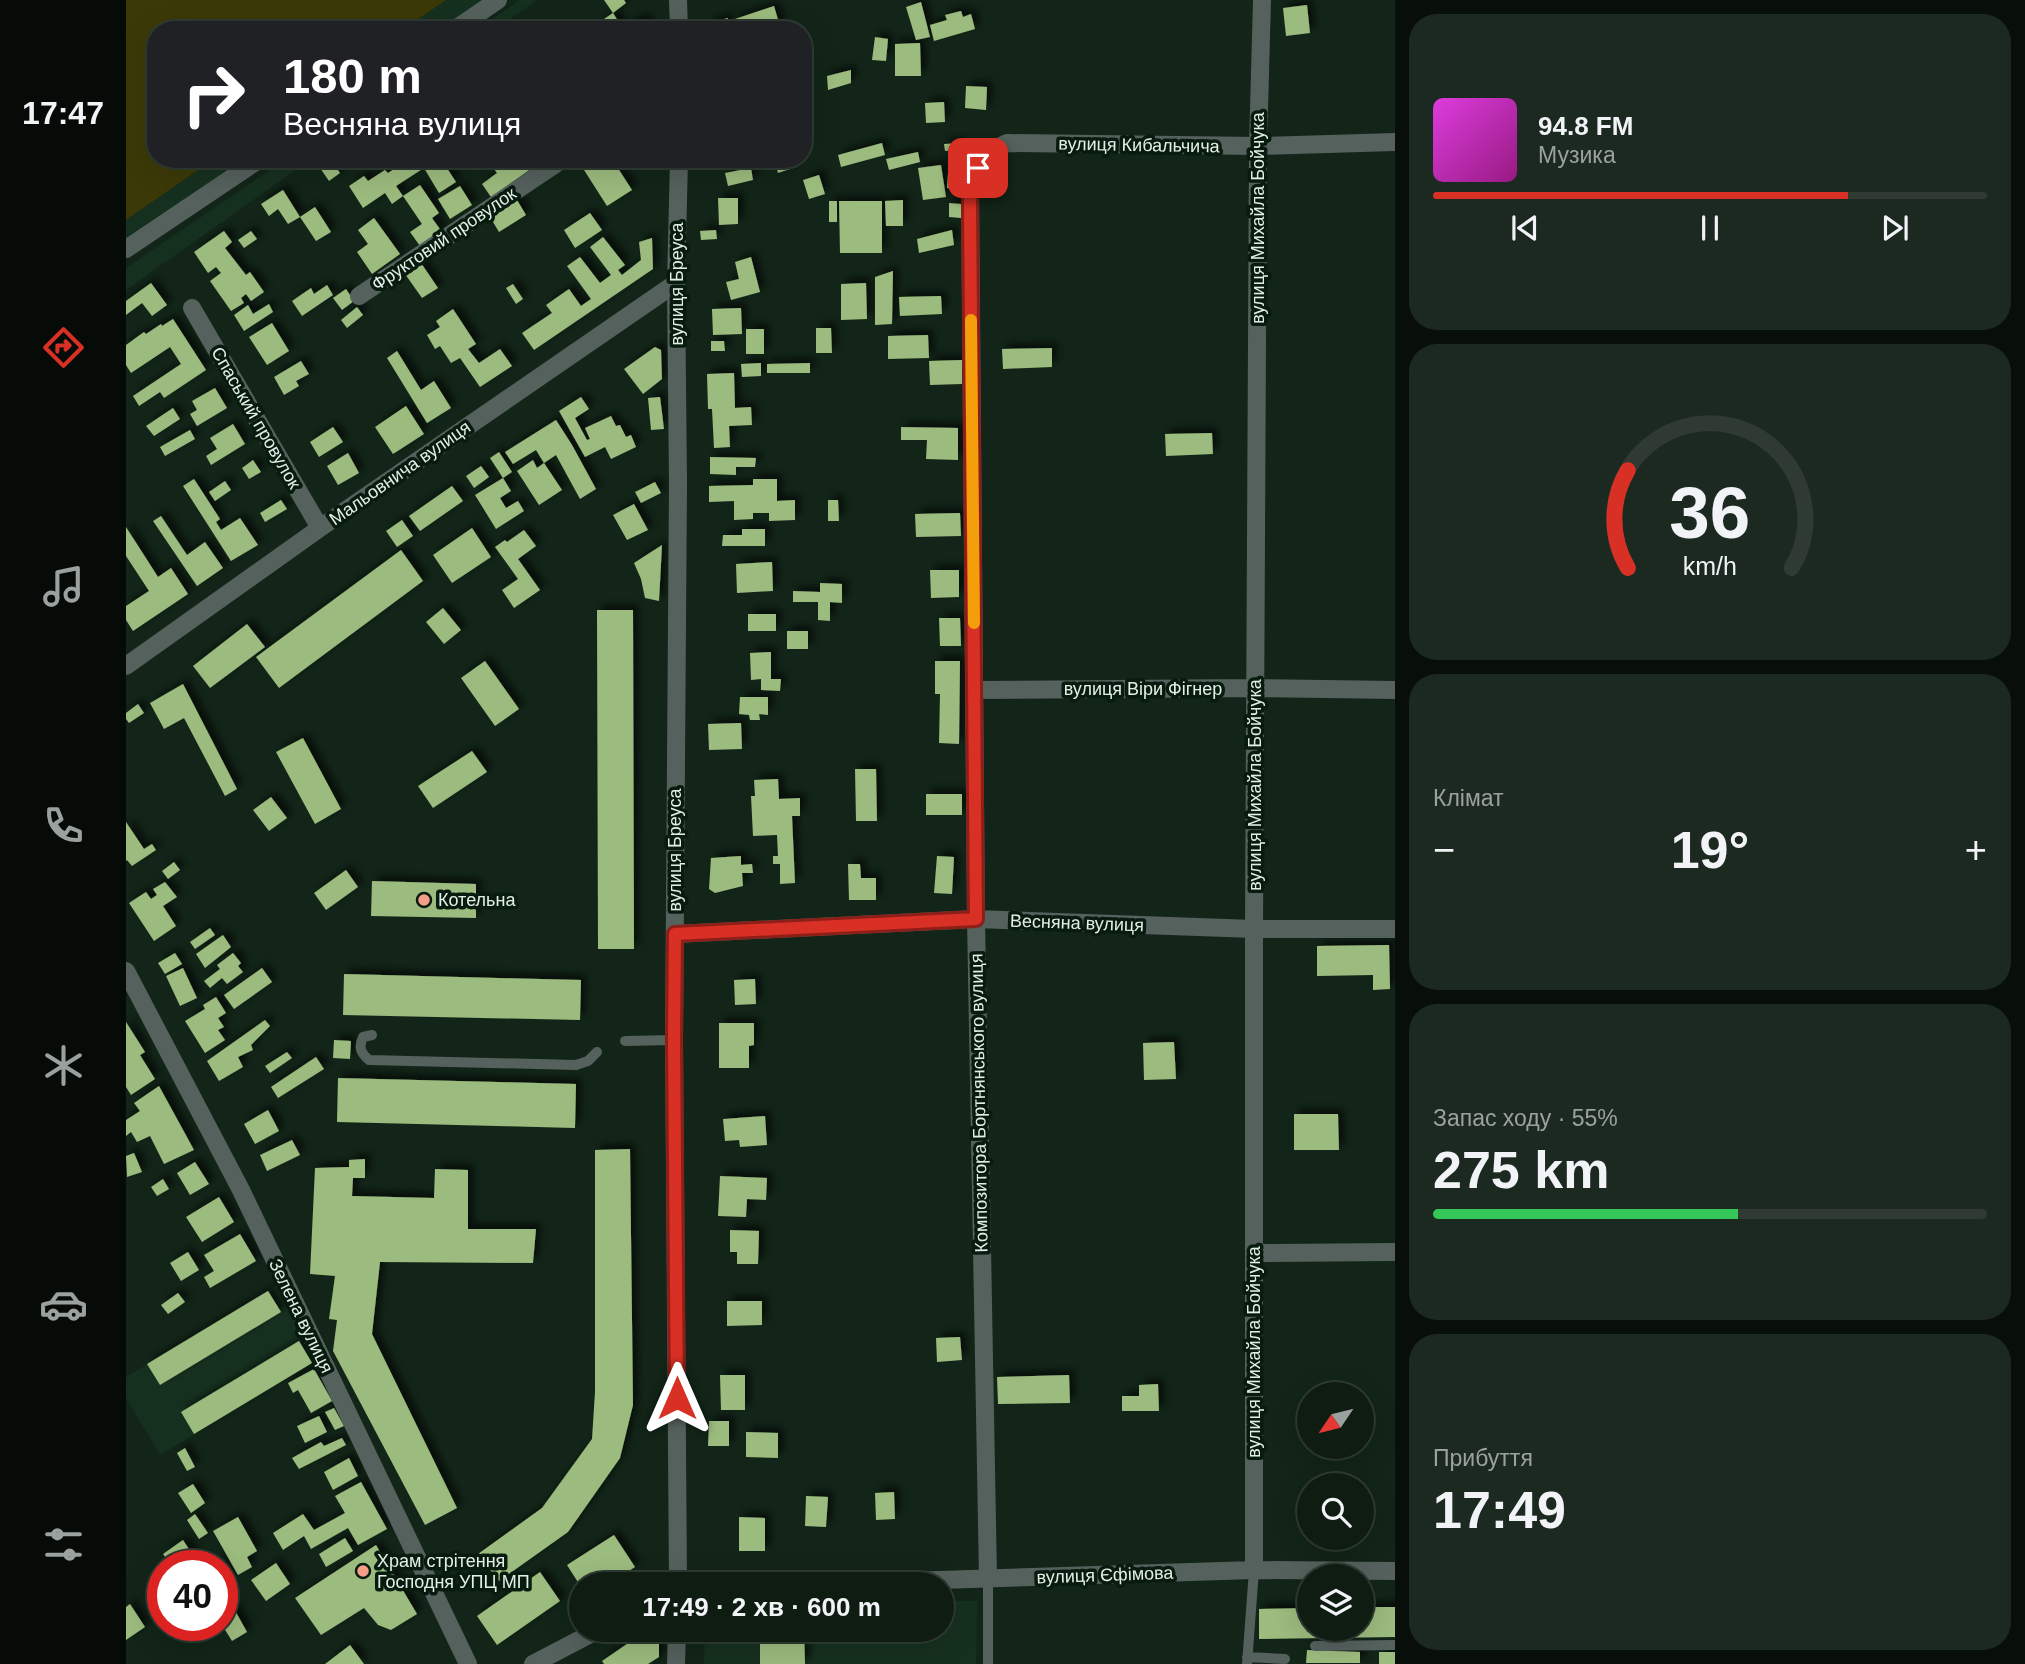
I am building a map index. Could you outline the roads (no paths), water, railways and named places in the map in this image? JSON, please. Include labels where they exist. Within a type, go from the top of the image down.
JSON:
[{"type":"street","points":[[467,21],[498,0]]},
{"type":"street","points":[[678,0],[679,21]]},
{"type":"street","name":"вулиця Михайла Бойчука","points":[[1254,1570],[1255,688],[1258,146],[1262,0]]},
{"type":"street","name":"вулиця Кибальчича","points":[[978,168],[986,156],[1007,143],[1258,146],[1395,142]]},
{"type":"street","points":[[126,249],[247,168]]},
{"type":"street","name":"Фруктовий провулок","points":[[359,296],[550,168]]},
{"type":"street","name":"вулиця Бреуса","points":[[678,1572],[674,1040],[678,484],[676,283],[679,168]]},
{"type":"street","name":"Композитора Бортнянського вулиця","points":[[978,168],[970,185],[970,206],[976,919],[988,1578]]},
{"type":"street","name":"Мальовнича вулиця","points":[[126,666],[320,528],[676,283]]},
{"type":"street","name":"Спаський провулок","points":[[191,308],[320,528]]},
{"type":"street","name":"вулиця Віри Фігнер","points":[[975,690],[1395,690]]},
{"type":"street","name":"Весняна вулиця","points":[[675,934],[976,919],[1254,929],[1395,929]]},
{"type":"street","name":"Зелена вулиця","points":[[126,971],[241,1190],[468,1664]]},
{"type":"street","points":[[1255,1253],[1395,1252]]},
{"type":"street","name":"вулиця Єфімова","points":[[954,1579],[1254,1570],[1395,1571]]},
{"type":"street","points":[[533,1664],[575,1642]]},
{"type":"street","points":[[676,1664],[677,1642]]},
{"type":"lane","points":[[372,1035],[363,1037],[360,1045],[362,1054],[369,1060],[576,1065],[588,1061],[597,1052]]},
{"type":"lane","points":[[625,1041],[674,1040]]},
{"type":"lane","points":[[1254,1570],[1247,1660],[1285,1659]]},
{"type":"lane","points":[[988,1578],[988,1664]]},
{"type":"lane","points":[[1315,1646],[1395,1645]]},
{"type":"place","name":"Котельна","points":[[424,900]]},
{"type":"place","name":"Храм стрітення Господня УПЦ МП","points":[[363,1571]]}]
